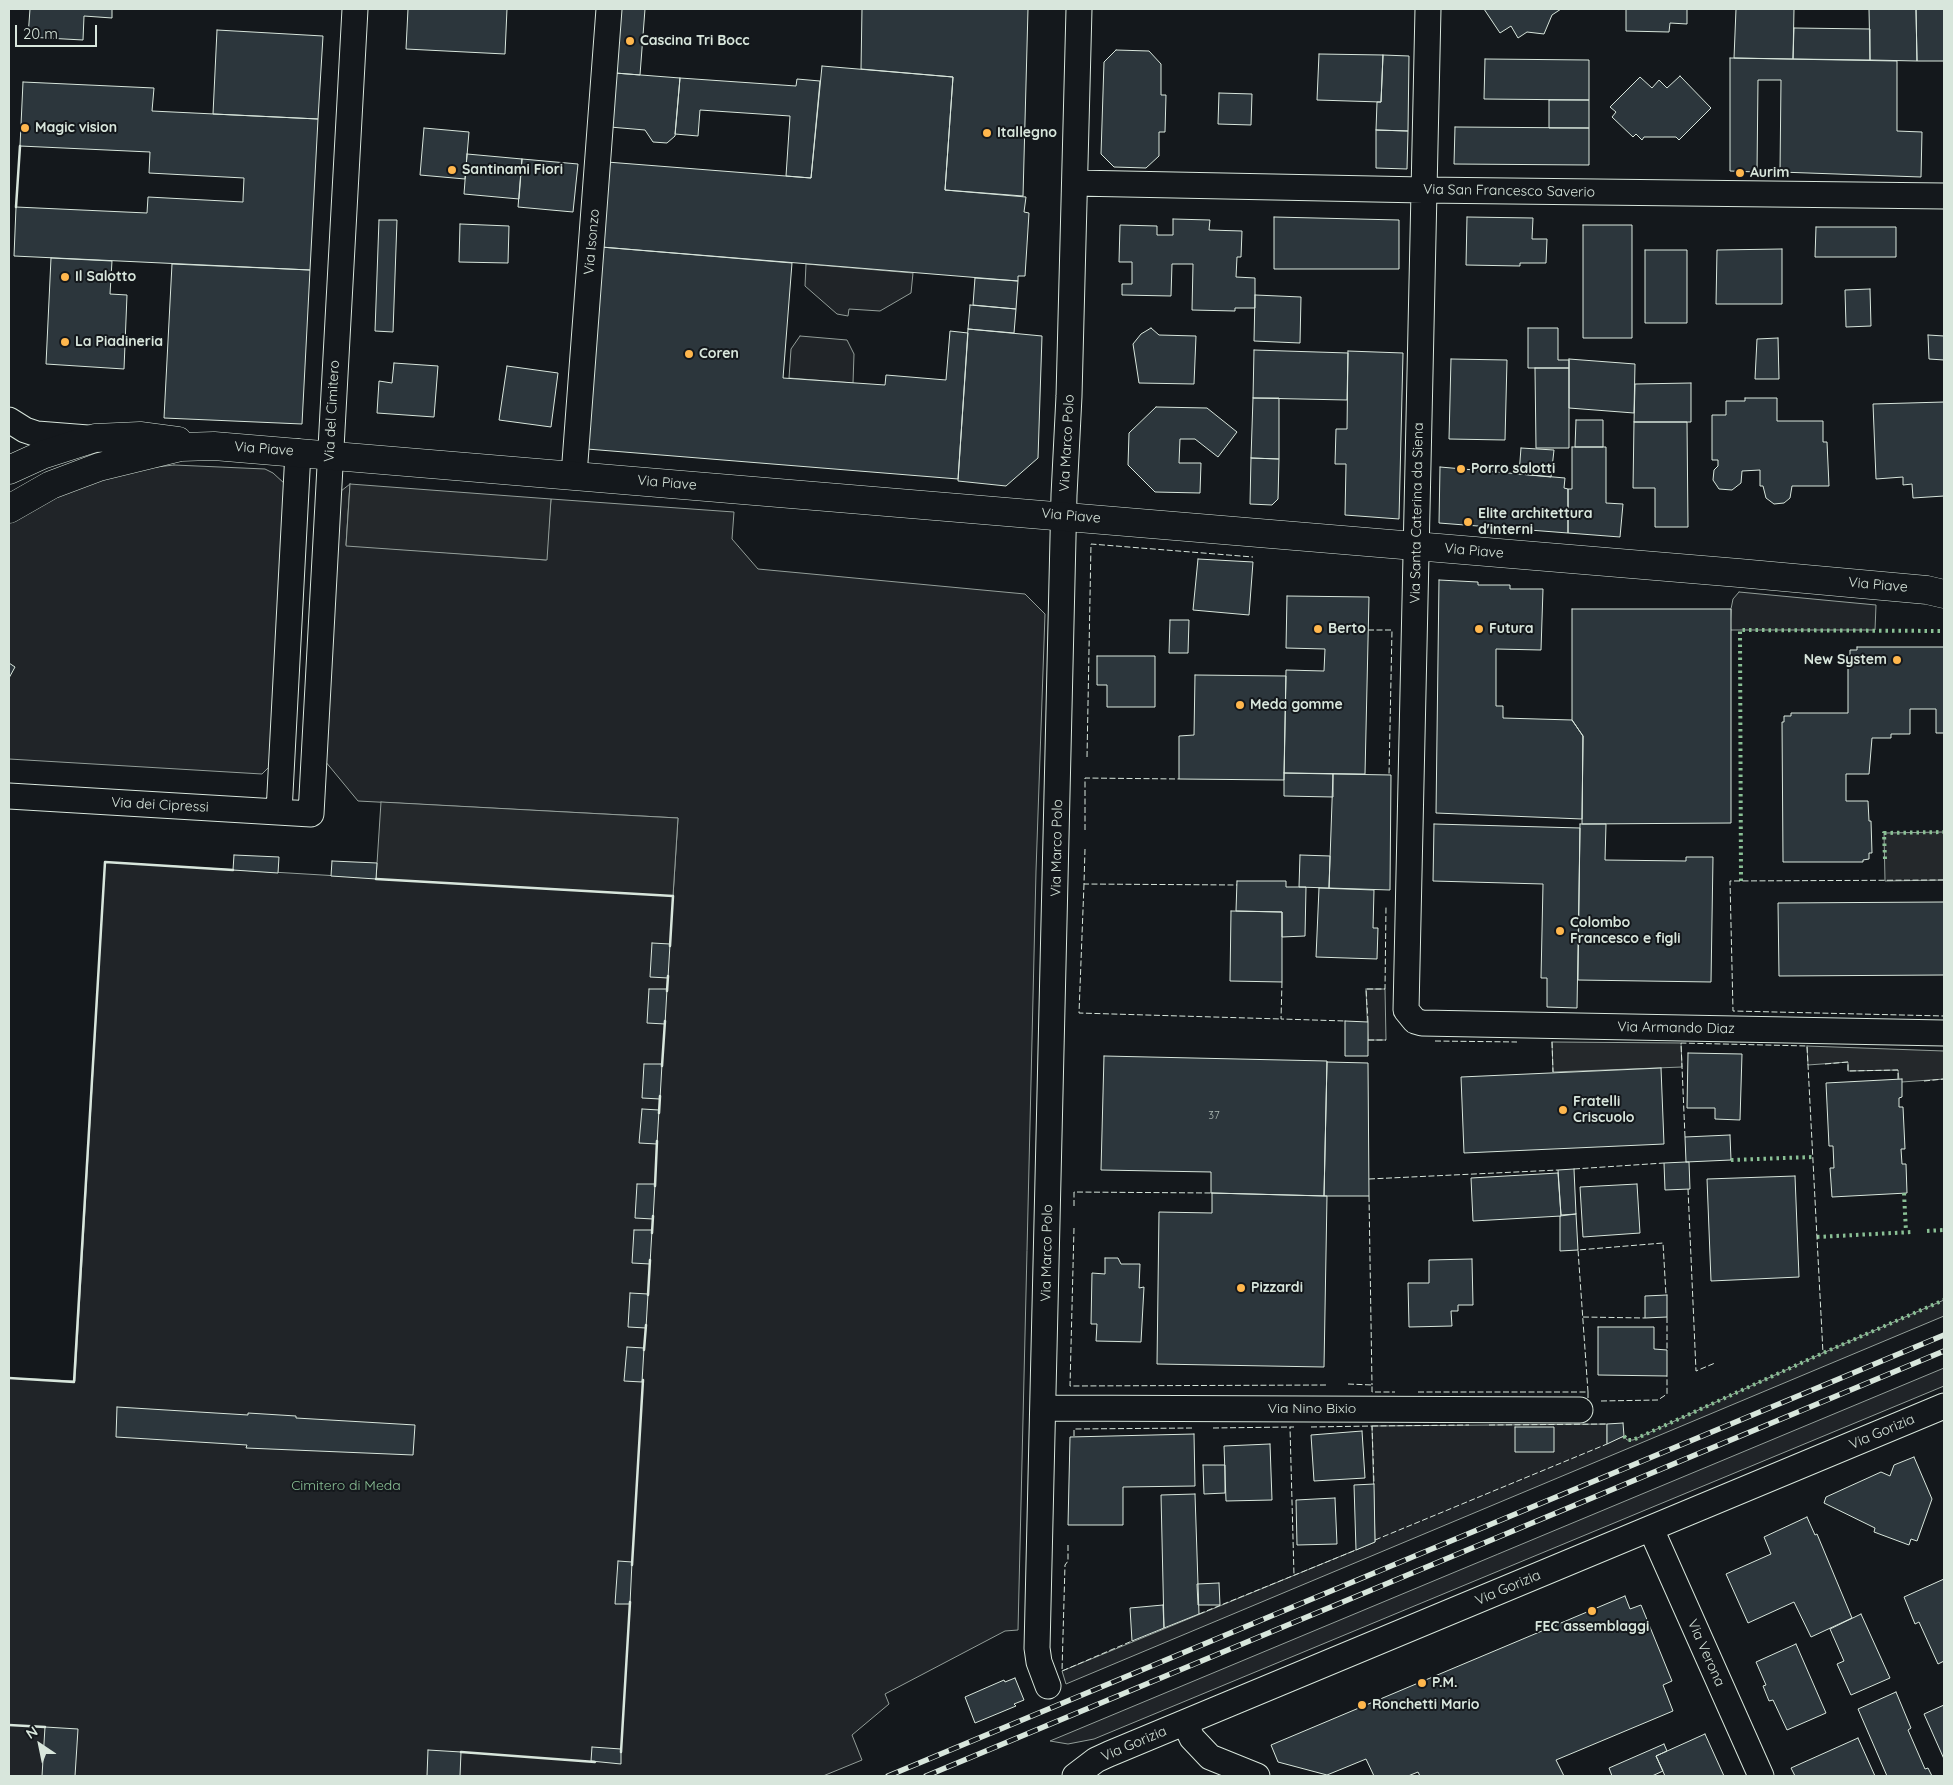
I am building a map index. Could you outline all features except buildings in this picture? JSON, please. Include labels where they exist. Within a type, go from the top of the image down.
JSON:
[{"type":"street","name":"Via del Cimitero","points":[[311,814],[329,455],[355,9]]},
{"type":"street","name":"Via Isonzo","points":[[574,475],[609,9]]},
{"type":"street","name":"Via Marco Polo","points":[[1048,1686],[1039,1662],[1037,1648],[1064,515],[1079,9]]},
{"type":"street","name":"Via Santa Caterina da Siena","points":[[1410,1016],[1405,1002],[1428,9]]},
{"type":"street","name":"Via San Francesco Saverio","points":[[1075,183],[1423,190],[1944,196]]},
{"type":"street","name":"Via Piave","points":[[9,420],[24,430],[37,434],[95,438],[140,436],[214,446],[1064,515],[1939,591]]},
{"type":"street","name":"Via Piave","points":[[9,470],[42,455],[95,438]]},
{"type":"street","name":"Via Piave","points":[[9,509],[50,485],[99,467],[181,447],[214,446]]},
{"type":"street","points":[[280,812],[298,452]]},
{"type":"street","name":"Via dei Cipressi","points":[[9,796],[311,814]]},
{"type":"street","name":"Via Armando Diaz","points":[[1410,1016],[1422,1023],[1944,1033]]},
{"type":"street","name":"Via Nino Bixio","points":[[1044,1408],[1580,1410]]},
{"type":"street","name":"Via Gorizia","points":[[1075,1776],[1096,1760],[1651,1529],[1942,1414]]},
{"type":"street","name":"Via Verona","points":[[1651,1529],[1761,1776]]},
{"type":"street","points":[[1185,1723],[1192,1738],[1210,1757],[1258,1776]]},
{"type":"green space","points":[[806,264],[913,273],[911,293],[880,311],[849,309],[848,316],[837,314],[805,286]]},
{"type":"green space","points":[[800,336],[847,340],[854,354],[853,383],[789,378],[791,349]]},
{"type":"green space","points":[[174,465],[265,469],[273,473],[285,484],[270,766],[262,774],[9,759],[9,523],[42,503],[76,487],[139,469]]},
{"type":"green space","name":"Cimitero di Meda","points":[[350,484],[346,545],[546,560],[551,499],[734,512],[732,539],[758,569],[1025,594],[1045,614],[1036,871],[1018,1630],[1005,1631],[885,1694],[889,1704],[852,1735],[862,1760],[823,1776],[9,1776],[9,1378],[75,1381],[105,862],[673,896],[678,818],[358,801],[325,761],[336,495]]},
{"type":"green space","points":[[1739,592],[1876,605],[1875,630],[1730,630],[1733,599]]},
{"type":"green space","points":[[1366,989],[1385,989],[1386,1040],[1368,1040]]},
{"type":"green space","points":[[1944,1300],[1944,1316],[1066,1684],[1062,1671],[1375,1542],[1372,1426],[1607,1424],[1607,1443],[1624,1436],[1627,1440],[1633,1440]]},
{"type":"green space","points":[[1944,1368],[1944,1386],[1094,1739],[1068,1744],[1050,1741]]},
{"type":"shaded area","points":[[350,484],[551,499],[547,560],[346,546]]},
{"type":"shaded area","points":[[381,802],[678,818],[673,896],[376,879]]},
{"type":"shaded area","points":[[1944,832],[1944,880],[1885,881],[1884,833]]},
{"type":"shaded area","points":[[1552,1042],[1681,1043],[1682,1067],[1553,1072]]},
{"type":"shaded area","points":[[1807,1046],[1944,1051],[1944,1079],[1902,1082],[1899,1080],[1898,1070],[1848,1071],[1848,1062],[1808,1065]]},
{"type":"railway","points":[[888,1776],[1944,1335]]},
{"type":"railway","points":[[926,1776],[1944,1351]]},
{"type":"hedge","points":[[1741,881],[1740,630],[1944,631]]},
{"type":"hedge","points":[[1885,859],[1884,833],[1944,832]]},
{"type":"hedge","points":[[1731,1160],[1813,1157]]},
{"type":"hedge","points":[[1904,1193],[1906,1232]]},
{"type":"hedge","points":[[1927,1231],[1944,1230]]},
{"type":"hedge","points":[[1817,1237],[1912,1232]]},
{"type":"hedge","points":[[1624,1436],[1627,1440],[1633,1440],[1944,1300]]},
{"type":"fence","points":[[1087,757],[1091,544],[1253,557]]},
{"type":"fence","points":[[1368,630],[1392,630],[1389,775]]},
{"type":"fence","points":[[1085,830],[1085,778],[1179,779]]},
{"type":"fence","points":[[1085,849],[1084,884],[1237,885]]},
{"type":"fence","points":[[1944,880],[1730,881],[1733,1011],[1944,1016]]},
{"type":"fence","points":[[1084,884],[1079,1013],[1281,1019]]},
{"type":"fence","points":[[1368,1022],[1366,989],[1385,989],[1386,907]]},
{"type":"fence","points":[[1282,982],[1281,1019],[1345,1021]]},
{"type":"fence","points":[[1368,1040],[1386,1040]]},
{"type":"fence","points":[[1435,1041],[1517,1042]]},
{"type":"fence","points":[[1552,1042],[1553,1072]]},
{"type":"fence","points":[[1685,1137],[1681,1043],[1807,1046],[1823,1353]]},
{"type":"fence","points":[[1825,1064],[1848,1062],[1848,1071],[1898,1070],[1898,1080]]},
{"type":"fence","points":[[1924,1081],[1944,1079]]},
{"type":"fence","points":[[1574,1169],[1664,1163]]},
{"type":"fence","points":[[1369,1179],[1558,1170]]},
{"type":"fence","points":[[1688,1189],[1696,1371],[1715,1363]]},
{"type":"fence","points":[[1074,1206],[1074,1192],[1211,1193]]},
{"type":"fence","points":[[1369,1196],[1372,1385]]},
{"type":"fence","points":[[1074,1228],[1070,1386],[1328,1385]]},
{"type":"fence","points":[[1588,1392],[1578,1250],[1663,1243],[1666,1295]]},
{"type":"fence","points":[[1583,1317],[1645,1318]]},
{"type":"fence","points":[[1667,1317],[1667,1350]]},
{"type":"fence","points":[[1601,1401],[1658,1400],[1667,1394],[1667,1376]]},
{"type":"fence","points":[[1348,1384],[1372,1385],[1372,1392],[1395,1392]]},
{"type":"fence","points":[[1418,1392],[1588,1392],[1588,1401]]},
{"type":"fence","points":[[1489,1425],[1607,1424]]},
{"type":"fence","points":[[1372,1426],[1469,1425]]},
{"type":"fence","points":[[1311,1427],[1372,1426],[1374,1484]]},
{"type":"fence","points":[[1294,1427],[1290,1427],[1294,1575]]},
{"type":"fence","points":[[1213,1428],[1290,1427]]},
{"type":"fence","points":[[1074,1436],[1074,1429],[1194,1428]]},
{"type":"fence","points":[[1375,1540],[1607,1444]]},
{"type":"fence","points":[[1068,1545],[1068,1561],[1065,1565],[1062,1671],[1132,1641]]},
{"type":"fence","points":[[1199,1614],[1356,1550]]},
{"type":"wall","points":[[16,207],[20,146]]},
{"type":"wall","points":[[9,1378],[74,1382],[105,862],[233,870]]},
{"type":"wall","points":[[376,879],[673,896],[670,946]]},
{"type":"wall","points":[[667,991],[668,976]]},
{"type":"wall","points":[[662,1066],[665,1021]]},
{"type":"wall","points":[[659,1113],[660,1096]]},
{"type":"wall","points":[[655,1186],[657,1141]]},
{"type":"wall","points":[[652,1233],[653,1216]]},
{"type":"wall","points":[[648,1295],[650,1260]]},
{"type":"wall","points":[[644,1350],[646,1325]]},
{"type":"wall","points":[[632,1565],[643,1380]]},
{"type":"wall","points":[[621,1752],[630,1602]]},
{"type":"wall","points":[[9,1725],[45,1727]]},
{"type":"wall","points":[[461,1752],[595,1762]]},
{"type":"place","name":"Cascina Tri Bocc","points":[[630,41]]},
{"type":"place","name":"Magic vision","points":[[25,128]]},
{"type":"place","name":"Itallegno","points":[[987,133]]},
{"type":"place","name":"Santinami Fiori","points":[[452,170]]},
{"type":"place","name":"Aurim","points":[[1740,173]]},
{"type":"place","name":"Il Salotto","points":[[65,277]]},
{"type":"place","name":"La Piadineria","points":[[65,342]]},
{"type":"place","name":"Coren","points":[[689,354]]},
{"type":"place","name":"Porro salotti","points":[[1461,469]]},
{"type":"place","name":"Elite architettura d'interni","points":[[1468,522]]},
{"type":"place","name":"Berto","points":[[1318,629]]},
{"type":"place","name":"Futura","points":[[1479,629]]},
{"type":"place","name":"New System","points":[[1897,660]]},
{"type":"place","name":"Meda gomme","points":[[1240,705]]},
{"type":"place","name":"Colombo Francesco e figli","points":[[1560,931]]},
{"type":"place","name":"Fratelli Criscuolo","points":[[1563,1110]]},
{"type":"place","name":"Pizzardi","points":[[1241,1288]]},
{"type":"place","name":"FEC assemblaggi","points":[[1592,1611]]},
{"type":"place","name":"P.M.","points":[[1422,1683]]},
{"type":"place","name":"Ronchetti Mario","points":[[1362,1705]]}]
